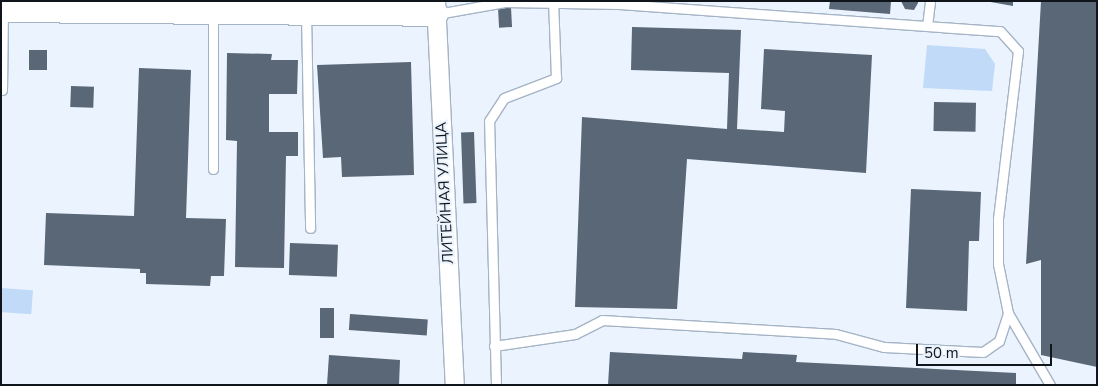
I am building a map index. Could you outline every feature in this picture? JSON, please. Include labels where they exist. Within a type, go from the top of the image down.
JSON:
[{"type":"street","points":[[2,10],[306,13],[436,8]]},
{"type":"street","name":"ЛИТЕЙНАЯ УЛИЦА","points":[[436,8],[455,385]]},
{"type":"lane","points":[[927,26],[930,1]]},
{"type":"lane","points":[[436,8],[505,2],[619,4],[1000,32],[1018,50],[998,219],[998,264],[1008,313],[1050,385]]},
{"type":"lane","points":[[496,385],[489,121],[504,98],[556,78],[553,2]]},
{"type":"lane","points":[[2,10],[2,90]]},
{"type":"lane","points":[[213,12],[213,168]]},
{"type":"lane","points":[[306,13],[310,228]]},
{"type":"lane","points":[[494,346],[575,334],[602,320],[836,334],[884,347],[983,352],[999,341],[1008,313]]},
{"type":"shaded area","points":[[927,45],[985,49],[995,64],[992,91],[923,88]]},
{"type":"shaded area","points":[[1,288],[33,290],[31,314],[1,312]]},
{"type":"building","points":[[830,1],[891,1],[890,14],[829,9]]},
{"type":"building","points":[[901,1],[918,1],[918,3],[914,10],[905,9]]},
{"type":"building","points":[[985,1],[1013,1],[1013,6]]},
{"type":"building","points":[[1041,1],[1097,1],[1097,367],[1041,355],[1041,260],[1026,264]]},
{"type":"building","points":[[511,7],[512,27],[499,28],[498,8]]},
{"type":"building","points":[[632,27],[741,30],[737,129],[784,132],[785,111],[761,109],[764,49],[872,55],[866,173],[687,159],[677,309],[575,307],[582,117],[727,129],[729,73],[631,70]]},
{"type":"building","points":[[29,50],[47,50],[47,70],[29,70]]},
{"type":"building","points":[[227,53],[272,54],[271,60],[298,60],[297,94],[269,94],[269,132],[298,132],[298,156],[286,156],[284,268],[235,267],[237,141],[226,140]]},
{"type":"building","points":[[411,62],[414,175],[342,177],[341,157],[323,158],[317,65]]},
{"type":"building","points":[[139,68],[191,70],[186,218],[226,219],[224,276],[211,276],[210,286],[146,284],[146,273],[140,273],[140,269],[44,265],[46,213],[134,216]]},
{"type":"building","points":[[71,86],[94,87],[93,108],[70,107]]},
{"type":"building","points":[[934,102],[976,103],[975,132],[933,131]]},
{"type":"building","points":[[461,132],[474,132],[476,203],[463,203]]},
{"type":"building","points":[[911,189],[981,192],[979,241],[969,241],[967,311],[906,308]]},
{"type":"building","points":[[290,243],[338,245],[337,277],[289,275]]},
{"type":"building","points":[[320,308],[334,308],[334,338],[320,338]]},
{"type":"building","points":[[350,314],[428,319],[427,335],[349,330]]},
{"type":"building","points":[[610,352],[742,359],[743,352],[797,355],[796,362],[1016,373],[1016,385],[608,385]]},
{"type":"building","points":[[329,355],[400,360],[399,385],[327,385]]}]
